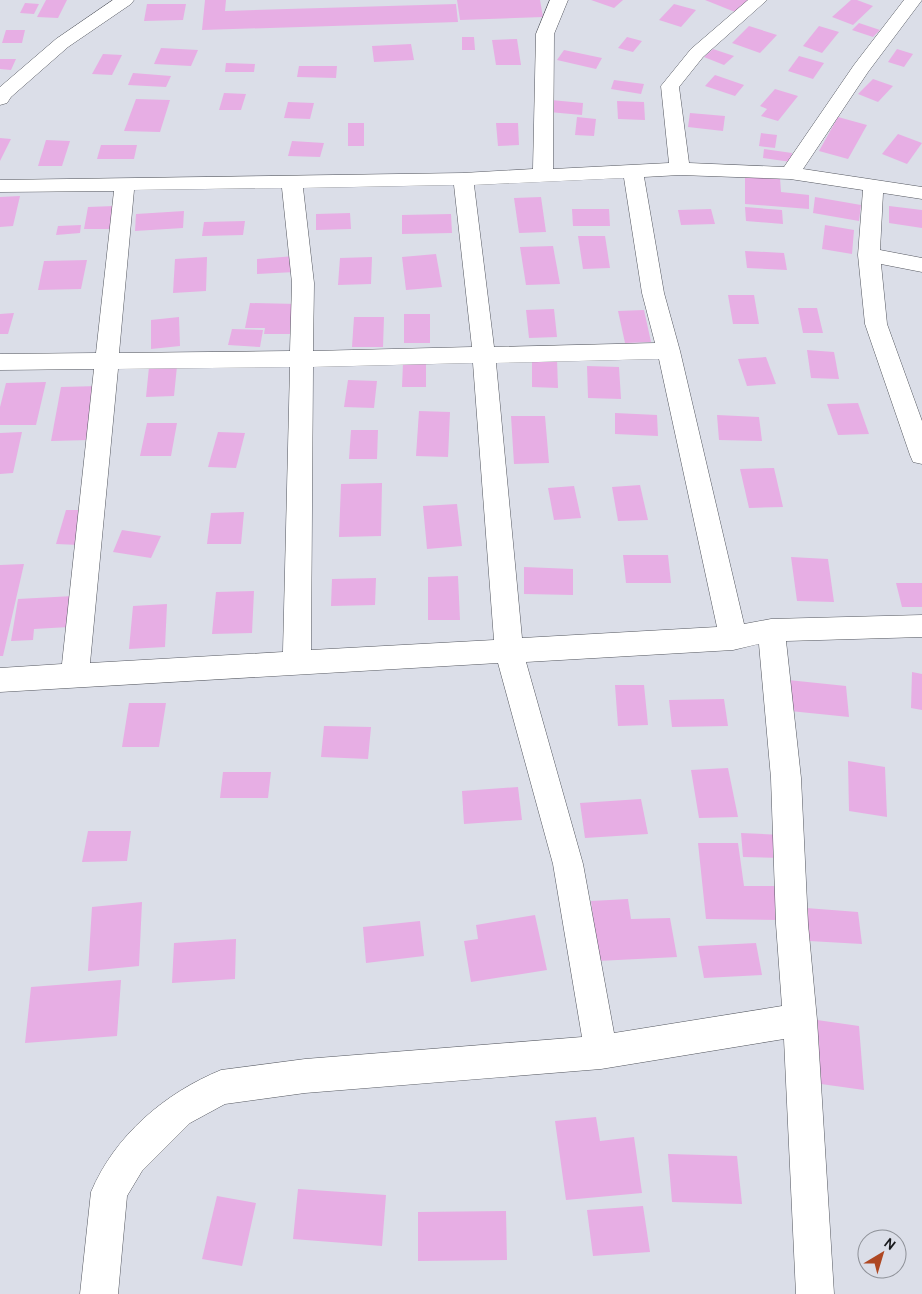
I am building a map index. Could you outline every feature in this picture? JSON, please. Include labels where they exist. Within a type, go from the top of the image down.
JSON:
[{"type":"street","points":[[0,99],[4,93],[62,43],[125,0]]},
{"type":"street","points":[[543,174],[545,34],[559,0]]},
{"type":"street","points":[[680,169],[670,86],[698,53],[758,0]]},
{"type":"street","points":[[790,173],[860,69],[913,0]]},
{"type":"street","points":[[0,186],[463,179],[680,169],[790,173],[922,193]]},
{"type":"street","points":[[633,170],[653,293],[669,351],[733,638]]},
{"type":"street","points":[[463,179],[484,355],[509,651],[568,864],[601,1052]]},
{"type":"street","points":[[75,675],[109,360],[125,183]]},
{"type":"street","points":[[292,183],[302,283],[297,664]]},
{"type":"street","points":[[873,186],[868,256],[876,324],[922,455]]},
{"type":"street","points":[[868,256],[922,265]]},
{"type":"street","points":[[0,362],[300,359],[669,351]]},
{"type":"street","points":[[0,680],[733,638],[770,630],[922,626]]},
{"type":"street","points":[[770,630],[786,778],[792,924],[800,1020],[815,1294]]},
{"type":"street","points":[[99,1294],[109,1192],[129,1158],[178,1111],[221,1087],[305,1076],[601,1052],[800,1020]]},
{"type":"building","points":[[46,0],[67,0],[58,18],[37,17]]},
{"type":"building","points":[[205,0],[226,0],[225,11],[456,4],[458,22],[202,30]]},
{"type":"building","points":[[457,0],[540,0],[543,17],[460,20]]},
{"type":"building","points":[[591,0],[623,0],[614,8]]},
{"type":"building","points":[[705,0],[748,0],[735,12]]},
{"type":"building","points":[[851,0],[857,0],[873,6],[853,25],[832,17]]},
{"type":"building","points":[[25,3],[39,4],[34,14],[20,13]]},
{"type":"building","points":[[147,4],[186,4],[183,20],[144,21]]},
{"type":"building","points":[[674,4],[696,10],[681,27],[659,20]]},
{"type":"building","points":[[859,23],[880,30],[873,37],[852,30]]},
{"type":"building","points":[[749,26],[777,35],[760,53],[732,43]]},
{"type":"building","points":[[819,26],[839,32],[822,53],[803,46]]},
{"type":"building","points":[[6,30],[25,30],[22,43],[2,43]]},
{"type":"building","points":[[462,37],[474,37],[475,50],[462,50]]},
{"type":"building","points":[[627,37],[642,41],[633,52],[618,48]]},
{"type":"building","points":[[517,39],[521,65],[496,65],[492,40]]},
{"type":"building","points":[[411,44],[414,60],[374,62],[372,46]]},
{"type":"building","points":[[161,48],[198,50],[191,66],[154,64]]},
{"type":"building","points":[[713,49],[734,56],[724,65],[704,57]]},
{"type":"building","points":[[897,49],[913,54],[904,67],[888,62]]},
{"type":"building","points":[[564,50],[602,58],[596,69],[557,60]]},
{"type":"building","points":[[103,54],[122,55],[112,75],[92,74]]},
{"type":"building","points":[[799,56],[824,63],[813,79],[788,71]]},
{"type":"building","points":[[0,59],[16,59],[11,70],[0,69]]},
{"type":"building","points":[[226,63],[255,64],[254,72],[225,72]]},
{"type":"building","points":[[299,66],[337,66],[336,78],[297,77]]},
{"type":"building","points":[[133,73],[171,76],[166,87],[128,85]]},
{"type":"building","points":[[715,75],[744,85],[735,96],[705,86]]},
{"type":"building","points":[[873,79],[893,86],[878,102],[858,94]]},
{"type":"building","points":[[614,80],[644,84],[641,94],[611,89]]},
{"type":"building","points":[[775,89],[798,96],[778,121],[761,116],[767,109],[760,106]]},
{"type":"building","points":[[224,93],[246,94],[241,110],[219,110]]},
{"type":"building","points":[[136,99],[170,100],[160,132],[124,131]]},
{"type":"building","points":[[551,100],[583,103],[582,115],[549,112]]},
{"type":"building","points":[[617,101],[644,102],[645,120],[618,119]]},
{"type":"building","points":[[288,102],[314,103],[310,119],[284,118]]},
{"type":"building","points":[[690,113],[725,116],[723,131],[688,127]]},
{"type":"building","points":[[577,117],[596,119],[594,136],[575,135]]},
{"type":"building","points":[[838,117],[867,125],[848,159],[819,151]]},
{"type":"building","points":[[348,123],[364,123],[364,146],[348,146]]},
{"type":"building","points":[[496,123],[518,123],[519,145],[498,146]]},
{"type":"building","points":[[761,133],[777,135],[775,148],[759,146]]},
{"type":"building","points":[[898,134],[922,143],[907,164],[882,154]]},
{"type":"building","points":[[0,138],[11,139],[0,161]]},
{"type":"building","points":[[46,140],[70,141],[62,166],[38,166]]},
{"type":"building","points":[[292,141],[324,143],[320,157],[288,156]]},
{"type":"building","points":[[101,145],[137,145],[134,159],[97,159]]},
{"type":"building","points":[[764,149],[792,153],[791,162],[763,158]]},
{"type":"building","points":[[745,175],[780,178],[781,192],[809,195],[809,209],[745,204]]},
{"type":"building","points":[[20,196],[13,226],[0,227],[0,197]]},
{"type":"building","points":[[541,197],[546,232],[519,233],[514,198]]},
{"type":"building","points":[[815,197],[861,205],[859,221],[813,213]]},
{"type":"building","points":[[114,206],[111,229],[84,229],[88,207]]},
{"type":"building","points":[[889,206],[922,210],[922,228],[889,223]]},
{"type":"building","points":[[745,207],[782,210],[783,224],[746,221]]},
{"type":"building","points":[[572,209],[609,209],[610,226],[573,226]]},
{"type":"building","points":[[711,209],[715,224],[681,225],[678,210]]},
{"type":"building","points":[[184,211],[183,228],[135,231],[136,214]]},
{"type":"building","points":[[350,213],[351,229],[316,230],[316,214]]},
{"type":"building","points":[[451,214],[452,233],[402,234],[402,215]]},
{"type":"building","points":[[245,221],[243,235],[202,236],[204,222]]},
{"type":"building","points":[[81,225],[80,233],[56,235],[58,226]]},
{"type":"building","points":[[825,225],[854,230],[852,254],[822,249]]},
{"type":"building","points":[[578,236],[605,236],[610,268],[583,269]]},
{"type":"building","points":[[553,246],[560,284],[526,285],[520,247]]},
{"type":"building","points":[[745,251],[784,253],[787,270],[747,268]]},
{"type":"building","points":[[436,254],[442,287],[406,290],[402,257]]},
{"type":"building","points":[[295,256],[295,272],[257,274],[257,259]]},
{"type":"building","points":[[207,257],[206,291],[173,293],[175,259]]},
{"type":"building","points":[[372,257],[371,284],[338,285],[340,258]]},
{"type":"building","points":[[87,260],[81,289],[38,290],[44,261]]},
{"type":"building","points":[[728,295],[754,295],[759,324],[733,324]]},
{"type":"building","points":[[250,303],[298,304],[293,334],[264,334],[265,328],[245,328]]},
{"type":"building","points":[[798,308],[817,308],[823,333],[803,333]]},
{"type":"building","points":[[554,309],[557,337],[529,338],[526,310]]},
{"type":"building","points":[[644,310],[651,342],[625,343],[618,311]]},
{"type":"building","points":[[14,313],[8,334],[0,334],[0,314]]},
{"type":"building","points":[[404,314],[430,314],[430,343],[404,343]]},
{"type":"building","points":[[179,317],[180,346],[151,349],[151,320]]},
{"type":"building","points":[[354,317],[384,317],[383,347],[352,347]]},
{"type":"building","points":[[232,329],[263,330],[260,347],[228,345]]},
{"type":"building","points":[[807,350],[834,352],[839,379],[811,378]]},
{"type":"building","points":[[766,357],[776,384],[747,386],[738,359]]},
{"type":"building","points":[[532,359],[557,359],[558,388],[532,387]]},
{"type":"building","points":[[426,362],[426,387],[402,387],[403,363]]},
{"type":"building","points":[[177,366],[174,396],[146,397],[149,367]]},
{"type":"building","points":[[587,366],[619,367],[621,399],[588,398]]},
{"type":"building","points":[[348,380],[377,381],[374,408],[344,407]]},
{"type":"building","points":[[46,382],[36,425],[0,425],[0,407],[6,383]]},
{"type":"building","points":[[99,386],[90,440],[51,441],[61,387]]},
{"type":"building","points":[[858,403],[869,434],[838,435],[827,404]]},
{"type":"building","points":[[419,411],[450,412],[448,457],[416,456]]},
{"type":"building","points":[[615,413],[657,415],[658,436],[615,434]]},
{"type":"building","points":[[717,415],[759,417],[762,441],[719,440]]},
{"type":"building","points":[[511,416],[545,416],[549,463],[514,464]]},
{"type":"building","points":[[147,423],[177,423],[171,456],[140,456]]},
{"type":"building","points":[[351,430],[378,430],[377,459],[349,459]]},
{"type":"building","points":[[22,432],[13,473],[0,474],[0,433]]},
{"type":"building","points":[[218,432],[245,433],[236,468],[208,467]]},
{"type":"building","points":[[774,468],[783,507],[749,508],[740,469]]},
{"type":"building","points":[[382,483],[381,536],[339,537],[341,484]]},
{"type":"building","points":[[640,485],[648,520],[618,521],[612,487]]},
{"type":"building","points":[[574,486],[581,518],[554,520],[548,488]]},
{"type":"building","points":[[457,504],[462,546],[427,549],[423,506]]},
{"type":"building","points":[[66,510],[88,510],[79,545],[56,544]]},
{"type":"building","points":[[244,512],[241,544],[207,544],[211,513]]},
{"type":"building","points":[[122,530],[161,536],[151,558],[113,552]]},
{"type":"building","points":[[623,555],[668,555],[671,583],[626,583]]},
{"type":"building","points":[[791,557],[828,559],[834,602],[797,601]]},
{"type":"building","points":[[24,564],[3,656],[0,656],[0,565]]},
{"type":"building","points":[[524,567],[573,569],[573,595],[524,594]]},
{"type":"building","points":[[458,576],[460,620],[428,620],[428,577]]},
{"type":"building","points":[[376,578],[375,605],[331,606],[332,579]]},
{"type":"building","points":[[896,583],[922,583],[922,607],[902,607]]},
{"type":"building","points":[[254,591],[252,633],[212,634],[216,592]]},
{"type":"building","points":[[73,596],[69,627],[34,629],[33,640],[11,641],[18,599]]},
{"type":"building","points":[[167,604],[165,647],[129,649],[133,606]]},
{"type":"building","points":[[912,672],[922,674],[922,710],[911,708]]},
{"type":"building","points":[[788,680],[846,686],[849,717],[790,711]]},
{"type":"building","points":[[615,685],[644,685],[648,725],[618,726]]},
{"type":"building","points":[[724,699],[728,726],[672,727],[669,700]]},
{"type":"building","points":[[129,703],[166,703],[159,747],[122,747]]},
{"type":"building","points":[[324,726],[371,727],[368,759],[321,757]]},
{"type":"building","points":[[848,761],[885,767],[887,817],[849,811]]},
{"type":"building","points":[[728,768],[738,817],[699,818],[691,770]]},
{"type":"building","points":[[223,772],[271,772],[268,798],[220,798]]},
{"type":"building","points":[[518,787],[522,820],[464,824],[462,791]]},
{"type":"building","points":[[641,799],[648,834],[585,838],[580,803]]},
{"type":"building","points":[[88,831],[131,831],[127,861],[82,862]]},
{"type":"building","points":[[741,833],[782,835],[785,858],[743,857]]},
{"type":"building","points":[[698,843],[738,843],[744,886],[777,886],[783,920],[706,919]]},
{"type":"building","points":[[628,899],[631,919],[670,918],[677,957],[598,961],[591,901]]},
{"type":"building","points":[[142,902],[139,966],[88,971],[92,907]]},
{"type":"building","points":[[806,908],[858,912],[862,944],[809,941]]},
{"type":"building","points":[[535,915],[547,970],[471,982],[464,941],[478,939],[476,925]]},
{"type":"building","points":[[420,921],[424,956],[366,963],[363,927]]},
{"type":"building","points":[[236,939],[235,979],[172,983],[174,943]]},
{"type":"building","points":[[756,943],[762,975],[704,978],[698,946]]},
{"type":"building","points":[[121,980],[117,1036],[25,1043],[31,987]]},
{"type":"building","points":[[817,1020],[859,1026],[864,1090],[821,1084]]},
{"type":"building","points":[[596,1117],[600,1141],[634,1137],[642,1193],[566,1200],[555,1121]]},
{"type":"building","points":[[668,1154],[737,1156],[742,1204],[672,1202]]},
{"type":"building","points":[[298,1189],[386,1195],[382,1246],[293,1239]]},
{"type":"building","points":[[217,1196],[256,1203],[242,1266],[202,1259]]},
{"type":"building","points":[[643,1206],[650,1252],[593,1256],[587,1210]]},
{"type":"building","points":[[506,1211],[507,1260],[418,1261],[418,1212]]}]
